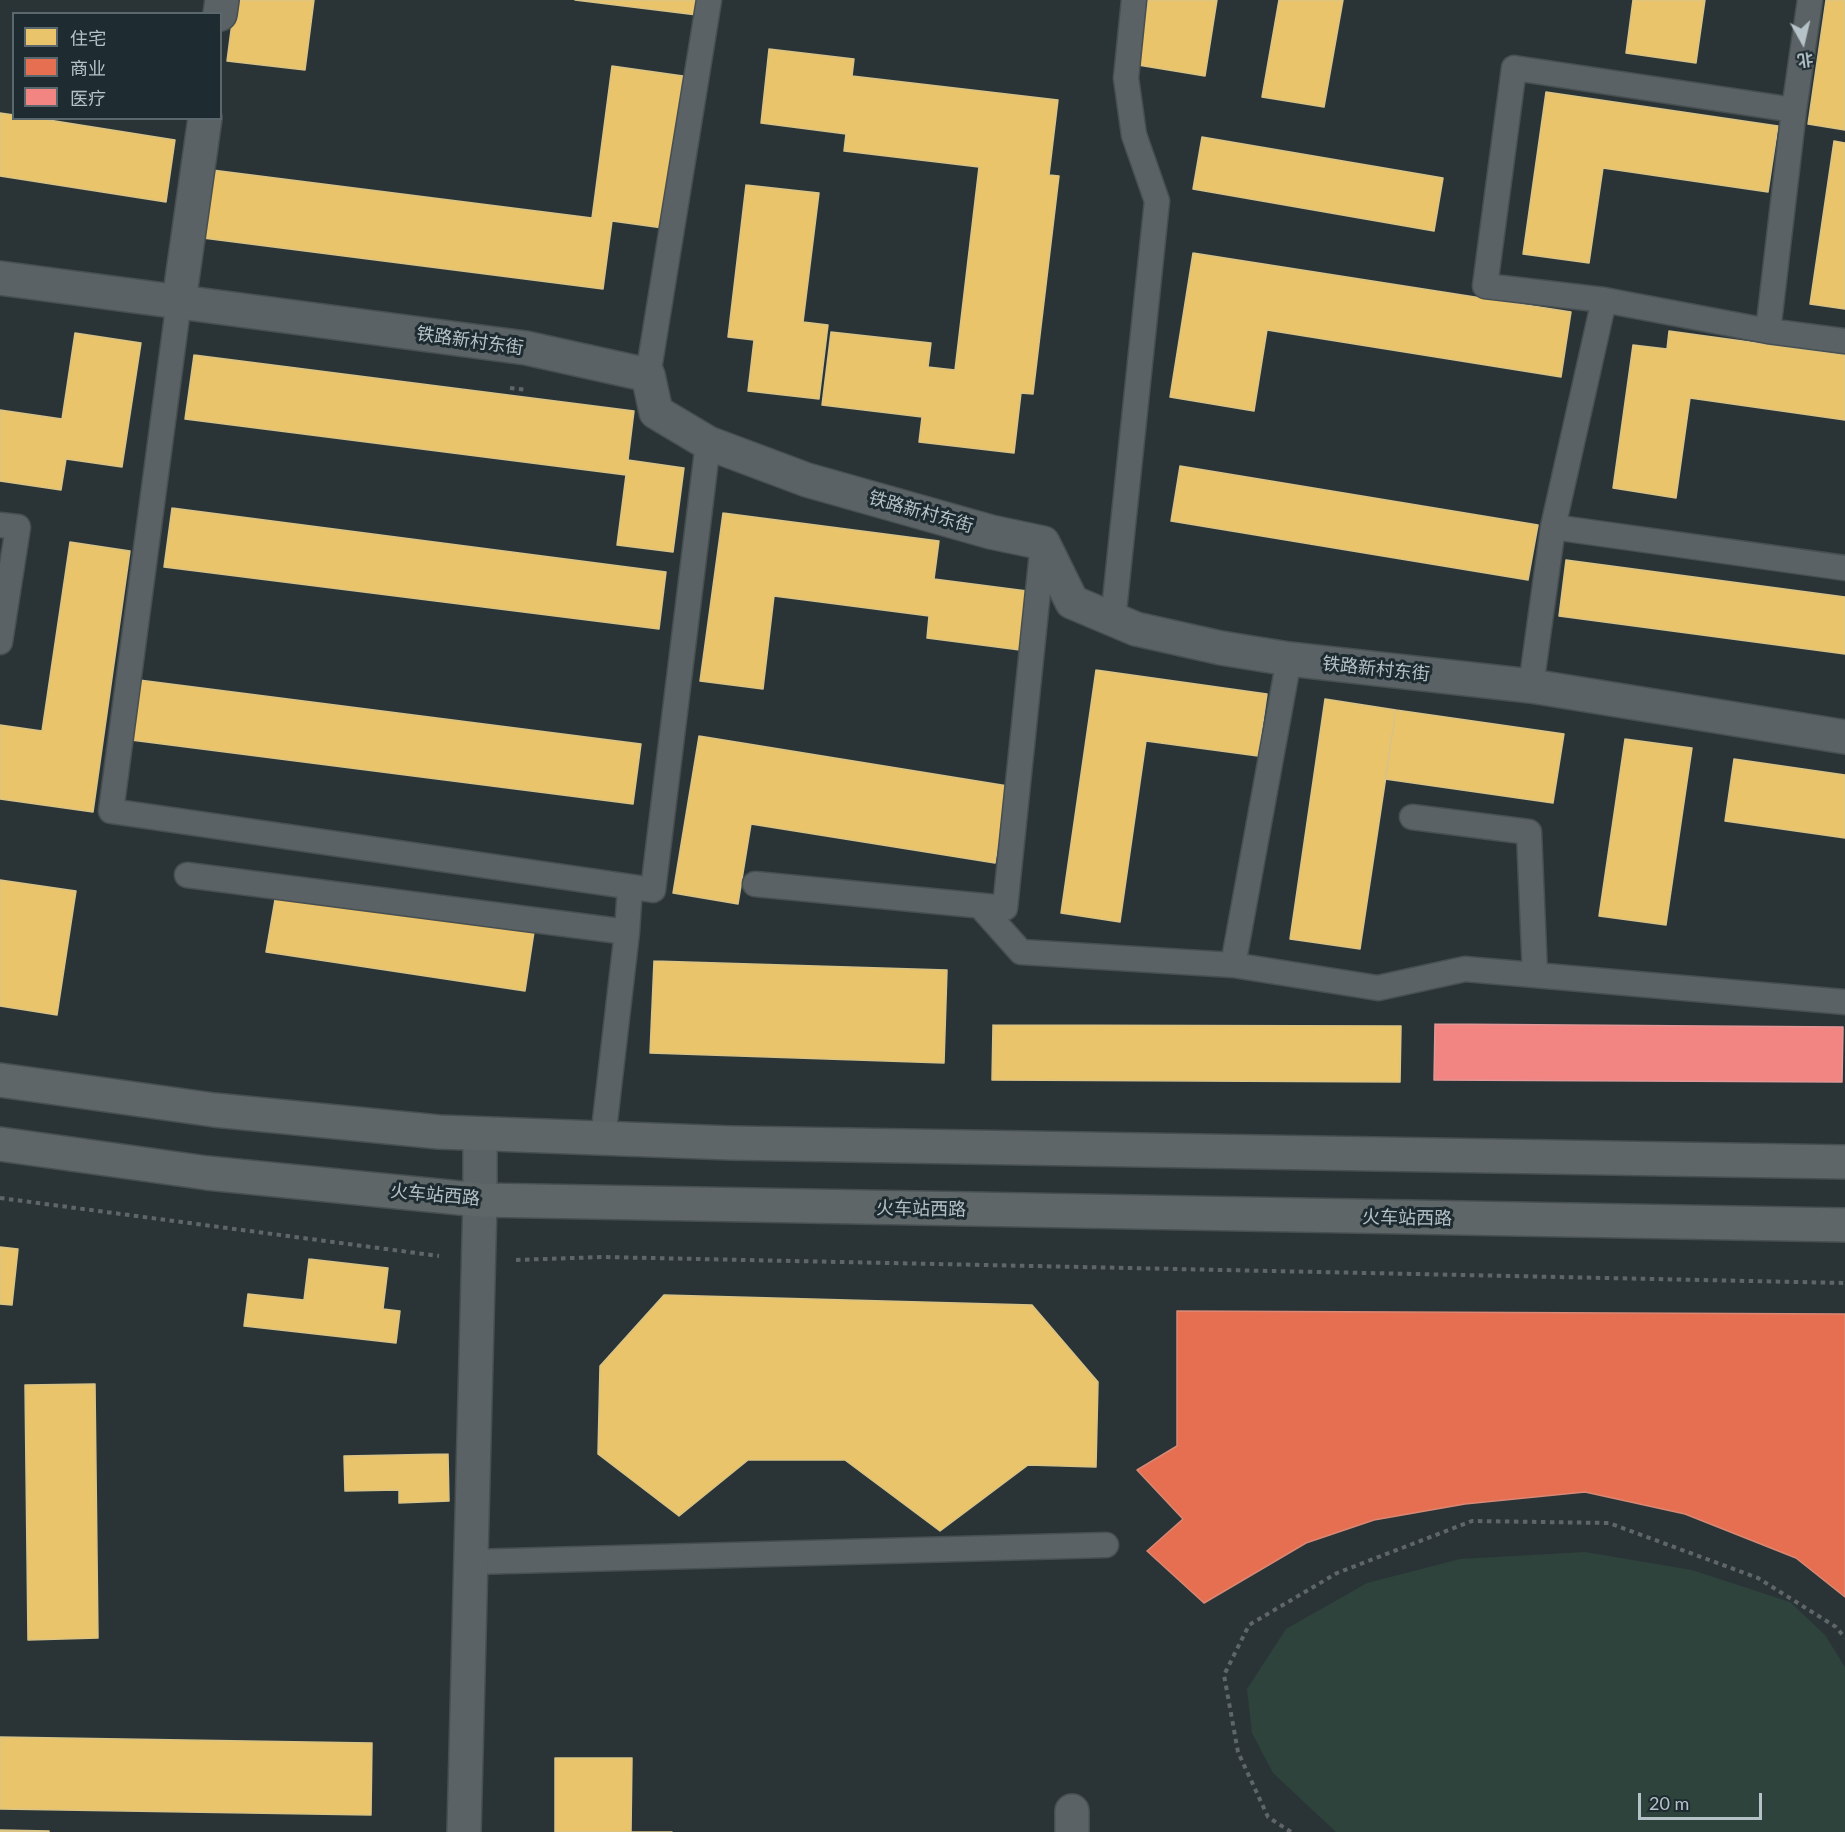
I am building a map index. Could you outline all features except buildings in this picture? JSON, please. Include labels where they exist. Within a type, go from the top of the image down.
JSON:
[{"type":"main road","points":[[0,1080],[214,1110],[480,1134],[731,1143],[1845,1162]]},
{"type":"main road","name":"火车站西路","points":[[0,1144],[207,1173],[480,1200],[1845,1225]]},
{"type":"street","points":[[179,301],[205,120]]},
{"type":"street","name":"铁路新村东街","points":[[0,278],[526,348],[648,375],[656,412],[708,443],[807,480],[990,532],[1043,543],[1072,602],[1136,629],[1221,648],[1289,659],[1531,686],[1845,736]]},
{"type":"street","points":[[465,1832],[480,1134]]},
{"type":"lane","points":[[648,375],[709,0]]},
{"type":"lane","points":[[1113,620],[1157,201],[1134,135],[1126,78],[1134,0]]},
{"type":"lane","points":[[1768,332],[1794,110],[1810,0]]},
{"type":"lane","points":[[1794,110],[1514,68],[1485,285],[1604,300],[1768,332],[1845,341]]},
{"type":"lane","points":[[1531,686],[1553,527],[1604,300]]},
{"type":"lane","points":[[179,301],[111,811],[653,890],[708,443]]},
{"type":"lane","points":[[0,525],[18,527],[0,642]]},
{"type":"lane","points":[[1553,527],[1845,568]]},
{"type":"lane","points":[[755,884],[1005,908],[1043,543]]},
{"type":"lane","points":[[1233,965],[1289,659]]},
{"type":"lane","points":[[1412,817],[1529,832],[1535,975]]},
{"type":"lane","points":[[186,875],[627,932]]},
{"type":"lane","points":[[603,1138],[627,932],[630,887]]},
{"type":"lane","points":[[980,906],[1021,952],[1233,965],[1378,988],[1465,969],[1845,1002]]},
{"type":"lane","points":[[471,1562],[1106,1545]]},
{"type":"path","points":[[0,1198],[479,1261],[602,1257],[1845,1283]]},
{"type":"path","points":[[1291,1832],[1268,1817],[1238,1752],[1224,1675],[1249,1625],[1337,1573],[1472,1521],[1609,1523],[1758,1578],[1836,1627],[1845,1638]]},
{"type":"green space","points":[[1585,1552],[1692,1570],[1790,1602],[1825,1635],[1845,1667],[1845,1832],[1336,1832],[1273,1773],[1252,1733],[1247,1689],[1286,1629],[1367,1583],[1460,1559]]}]
